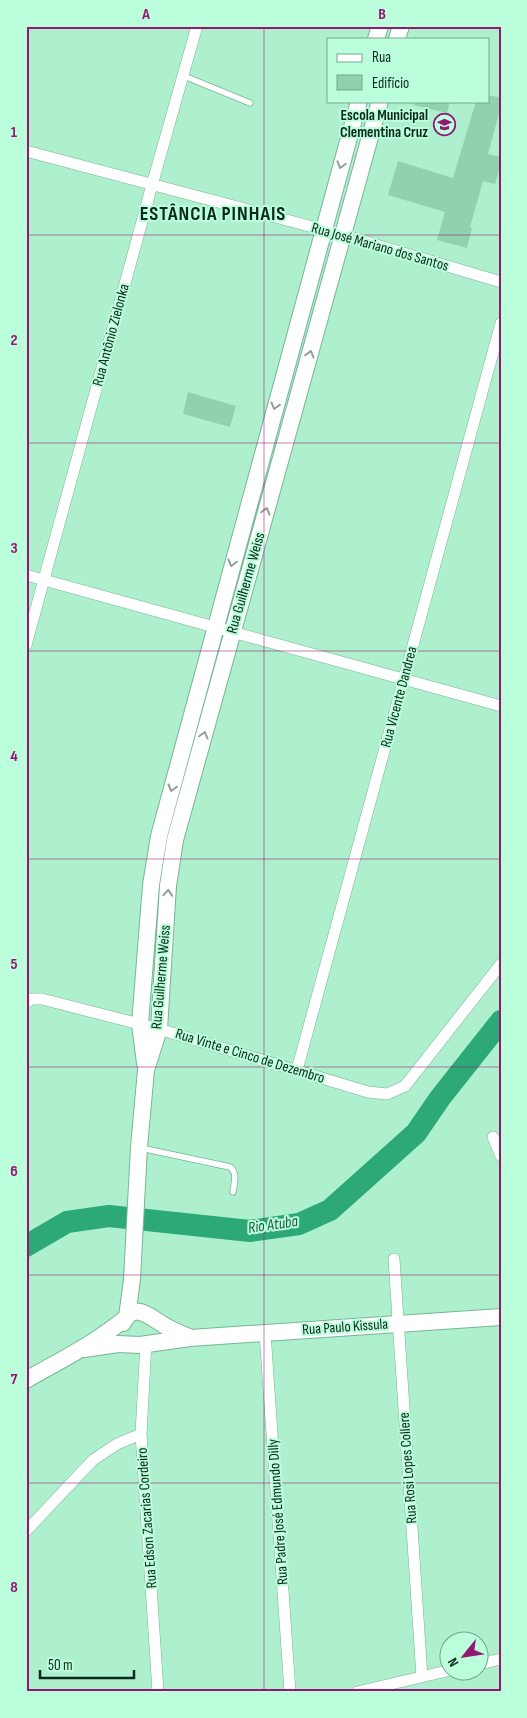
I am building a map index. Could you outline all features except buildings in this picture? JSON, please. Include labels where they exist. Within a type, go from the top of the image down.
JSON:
[{"type":"street","name":"Rua Antônio Zielonka","points":[[26,645],[197,26]]},
{"type":"street","points":[[376,38],[380,26]]},
{"type":"street","points":[[397,38],[401,26]]},
{"type":"street","name":"Rua Guilherme Weiss","points":[[146,1070],[140,1024],[154,861],[215,627],[359,102]]},
{"type":"street","name":"Rua Guilherme Weiss","points":[[132,1271],[139,1147],[146,1070],[158,1029],[170,863],[232,632],[380,102]]},
{"type":"street","name":"Rua José Mariano dos Santos","points":[[26,151],[343,235],[501,282]]},
{"type":"street","name":"Rua Vicente Dandrea","points":[[297,1070],[501,323]]},
{"type":"street","points":[[26,576],[501,706]]},
{"type":"street","name":"Rua Vinte e Cinco de Dezembro","points":[[26,1002],[42,998],[158,1029],[368,1092],[387,1094],[405,1086],[501,964]]},
{"type":"street","points":[[493,1137],[501,1156]]},
{"type":"street","name":"Rua Rosi Lopes Collere","points":[[394,1260],[422,1677]]},
{"type":"street","points":[[127,1317],[132,1271]]},
{"type":"street","points":[[132,1271],[138,1294],[151,1317],[155,1331],[150,1340],[140,1344],[129,1342],[122,1333],[123,1321],[131,1313],[142,1312],[151,1317]]},
{"type":"street","name":"Rua Paulo Kissula","points":[[26,1380],[84,1349],[127,1317]]},
{"type":"street","name":"Rua Paulo Kissula","points":[[151,1317],[190,1338]]},
{"type":"street","name":"Rua Paulo Kissula","points":[[84,1349],[190,1338],[501,1317]]},
{"type":"street","name":"Rua Padre José Edmundo Dilly","points":[[265,1333],[290,1692]]},
{"type":"street","name":"Rua Edson Zacarias Cordeiro","points":[[140,1344],[141,1434],[158,1692]]},
{"type":"street","points":[[26,1531],[93,1460],[117,1444],[141,1434]]},
{"type":"street","points":[[357,1692],[440,1673]]},
{"type":"lane","points":[[184,76],[250,103]]},
{"type":"lane","points":[[139,1147],[230,1168],[234,1170],[235,1174],[233,1192]]},
{"type":"waterway","name":"Rio Atuba","points":[[26,1246],[67,1222],[109,1216],[250,1231],[299,1224],[330,1210],[416,1133],[440,1098],[501,1021]]},
{"type":"place","name":"Escola Municipal Clementina Cruz","points":[[444,124]]},
{"type":"district","name":"ESTÂNCIA PINHAIS","points":[[213,214]]}]
